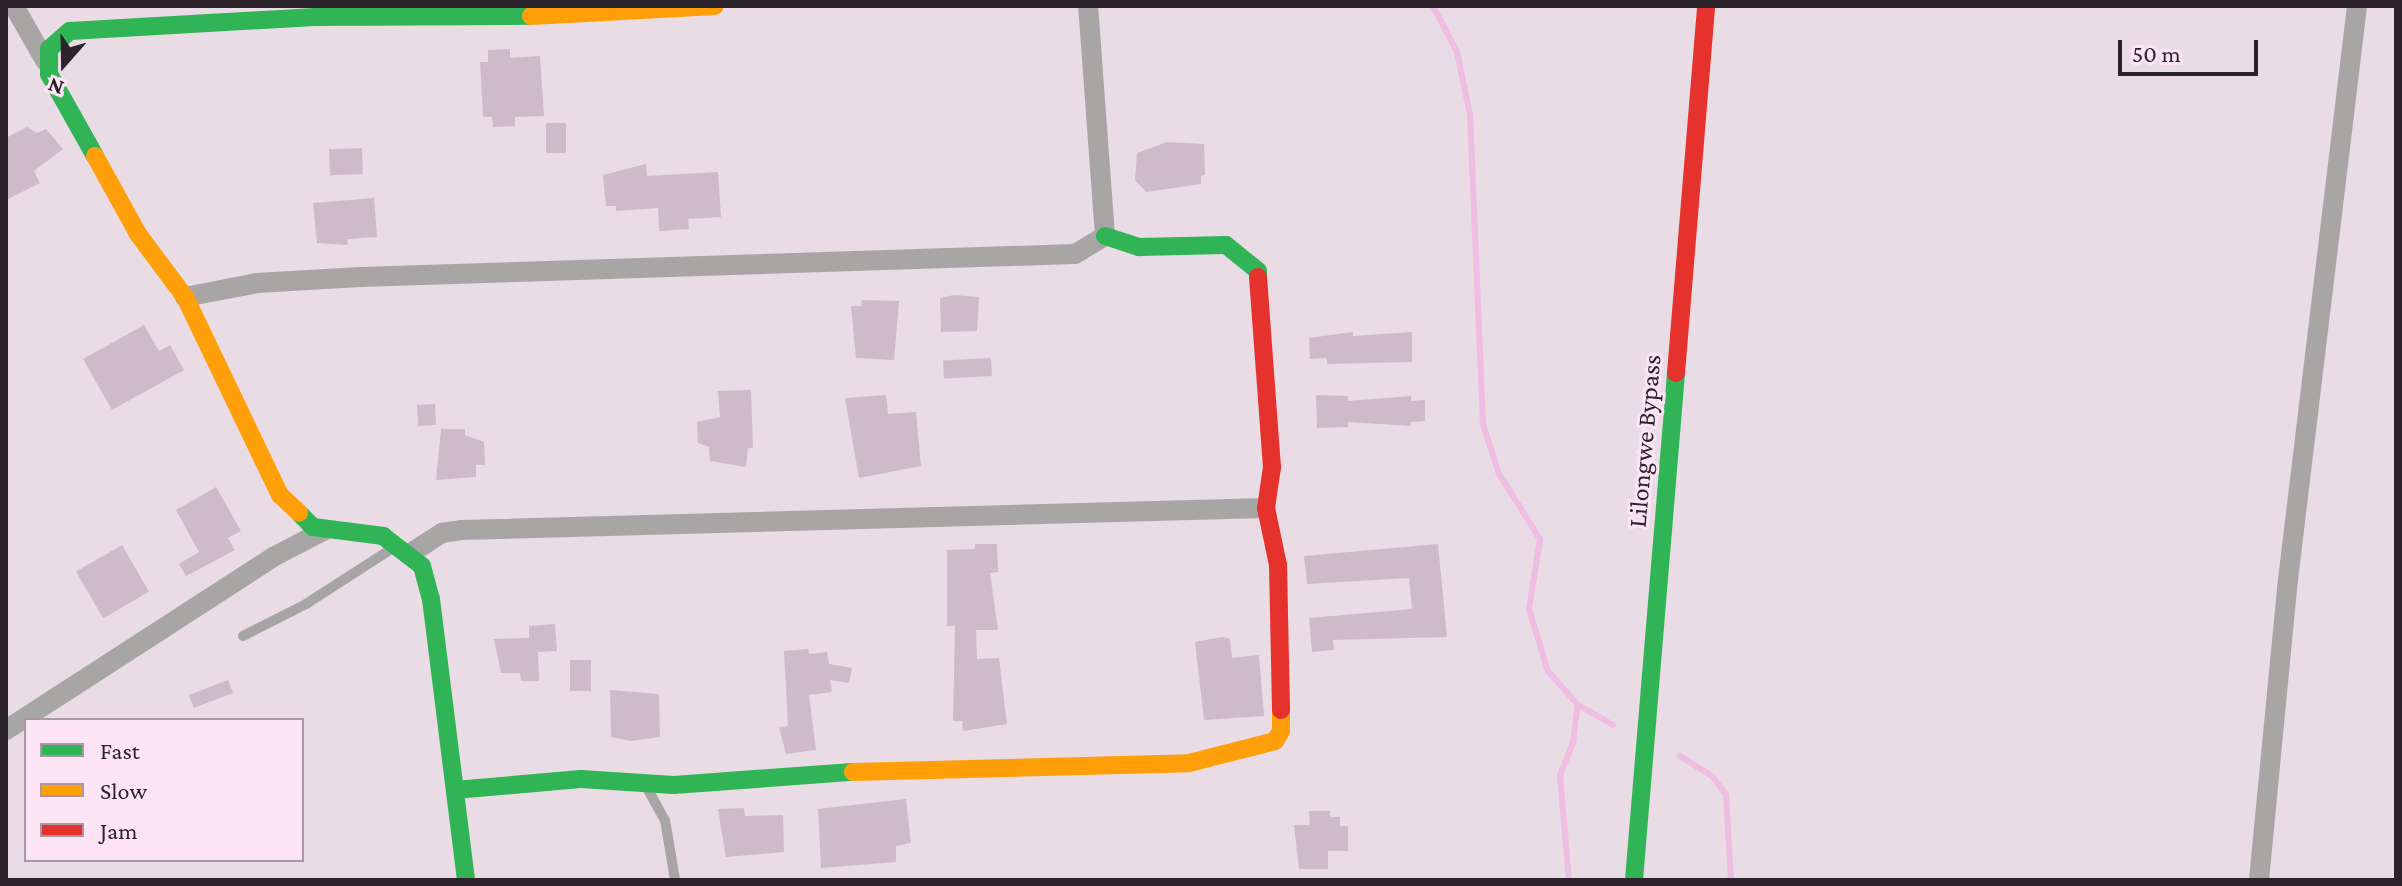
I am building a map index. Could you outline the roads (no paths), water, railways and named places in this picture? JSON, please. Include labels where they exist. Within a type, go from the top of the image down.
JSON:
[{"type":"street","points":[[14,6],[138,234],[185,297],[280,495],[299,518],[325,530],[365,531],[404,548],[422,566],[431,599],[466,880]]},
{"type":"street","points":[[46,62],[57,38],[70,31],[315,11],[460,18],[549,9],[715,6]]},
{"type":"street","points":[[1088,6],[1105,236]]},
{"type":"street","name":"Lilongwe Bypass","points":[[1634,880],[1706,6]]},
{"type":"street","points":[[2259,880],[2287,588],[2357,6]]},
{"type":"street","points":[[185,297],[257,283],[360,277],[1056,257],[1075,254],[1105,236],[1139,247],[1226,245],[1258,271],[1272,467],[1266,508],[1278,565],[1281,731],[1275,741],[1257,749],[1189,763],[825,773],[645,785],[581,779],[455,790]]},
{"type":"street","points":[[404,548],[442,533],[461,530],[1266,508]]},
{"type":"street","points":[[24,718],[263,563],[325,530]]},
{"type":"street","points":[[6,730],[24,718]]},
{"type":"lane","points":[[243,636],[404,548]]},
{"type":"lane","points":[[645,785],[665,820],[675,880]]},
{"type":"waterway","points":[[1433,6],[1457,52],[1470,114],[1483,424],[1499,474],[1540,539],[1529,609],[1548,671],[1578,705],[1613,725]]},
{"type":"waterway","points":[[1569,880],[1560,775],[1573,743],[1578,705]]},
{"type":"waterway","points":[[1680,756],[1713,777],[1726,795],[1731,880]]}]
